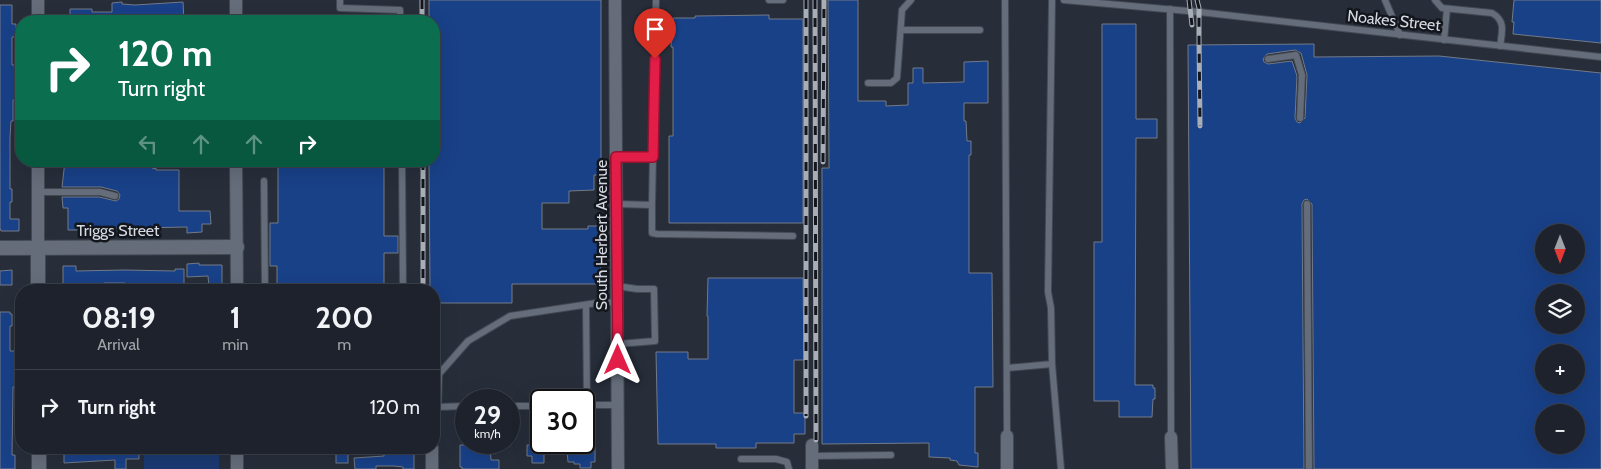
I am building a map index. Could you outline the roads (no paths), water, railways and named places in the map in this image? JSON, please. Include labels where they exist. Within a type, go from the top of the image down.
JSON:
[{"type":"street","points":[[38,0],[38,15]]},
{"type":"street","points":[[236,0],[236,15]]},
{"type":"street","name":"South Herbert Avenue","points":[[615,0],[618,469]]},
{"type":"street","points":[[38,167],[38,284]]},
{"type":"street","points":[[236,167],[237,284]]},
{"type":"street","name":"Triggs Street","points":[[0,248],[237,247]]},
{"type":"street","points":[[1007,436],[1007,469]]},
{"type":"street","points":[[1171,437],[1172,469]]},
{"type":"street","points":[[39,454],[39,469]]},
{"type":"street","points":[[237,454],[237,469]]},
{"type":"street","points":[[432,454],[432,469]]},
{"type":"lane","points":[[340,0],[340,8],[400,10],[400,15]]},
{"type":"lane","points":[[656,0],[652,233],[793,236]]},
{"type":"lane","points":[[769,0],[783,0]]},
{"type":"lane","points":[[868,83],[891,83],[898,78],[902,10],[911,0]]},
{"type":"lane","points":[[1005,0],[1007,436]]},
{"type":"lane","points":[[1052,0],[1048,292],[1051,308],[1052,364],[1061,469]]},
{"type":"lane","name":"Noakes Street","points":[[1064,0],[1601,57]]},
{"type":"lane","points":[[1385,0],[1400,35]]},
{"type":"lane","points":[[1435,0],[1442,8],[1492,13],[1499,16],[1502,24],[1500,46]]},
{"type":"lane","points":[[1444,40],[1447,8]]},
{"type":"lane","points":[[1170,10],[1171,437]]},
{"type":"lane","points":[[901,30],[980,30]]},
{"type":"lane","points":[[1268,59],[1296,55],[1302,75],[1300,118]]},
{"type":"lane","points":[[616,157],[653,157]]},
{"type":"lane","points":[[402,167],[403,284]]},
{"type":"lane","points":[[264,181],[265,284]]},
{"type":"lane","points":[[38,192],[100,192],[115,196]]},
{"type":"lane","points":[[617,204],[652,205]]},
{"type":"lane","points":[[1307,204],[1309,469]]},
{"type":"lane","points":[[617,286],[654,289],[655,342],[618,344]]},
{"type":"lane","points":[[440,373],[468,341],[510,316],[603,302],[618,303]]},
{"type":"lane","points":[[585,389],[586,305]]},
{"type":"lane","points":[[1007,368],[1052,364]]},
{"type":"lane","points":[[595,406],[618,405]]},
{"type":"lane","points":[[440,407],[455,406]]},
{"type":"lane","points":[[812,457],[892,455]]},
{"type":"lane","points":[[741,460],[776,459],[787,462],[789,469]]},
{"type":"railway","points":[[422,0],[422,15]]},
{"type":"railway","points":[[806,0],[806,416]]},
{"type":"railway","points":[[815,0],[816,440]]},
{"type":"railway","points":[[823,162],[824,0]]},
{"type":"railway","points":[[1189,0],[1192,25]]},
{"type":"railway","points":[[1197,0],[1199,8],[1200,126]]},
{"type":"railway","points":[[423,167],[423,284]]}]
